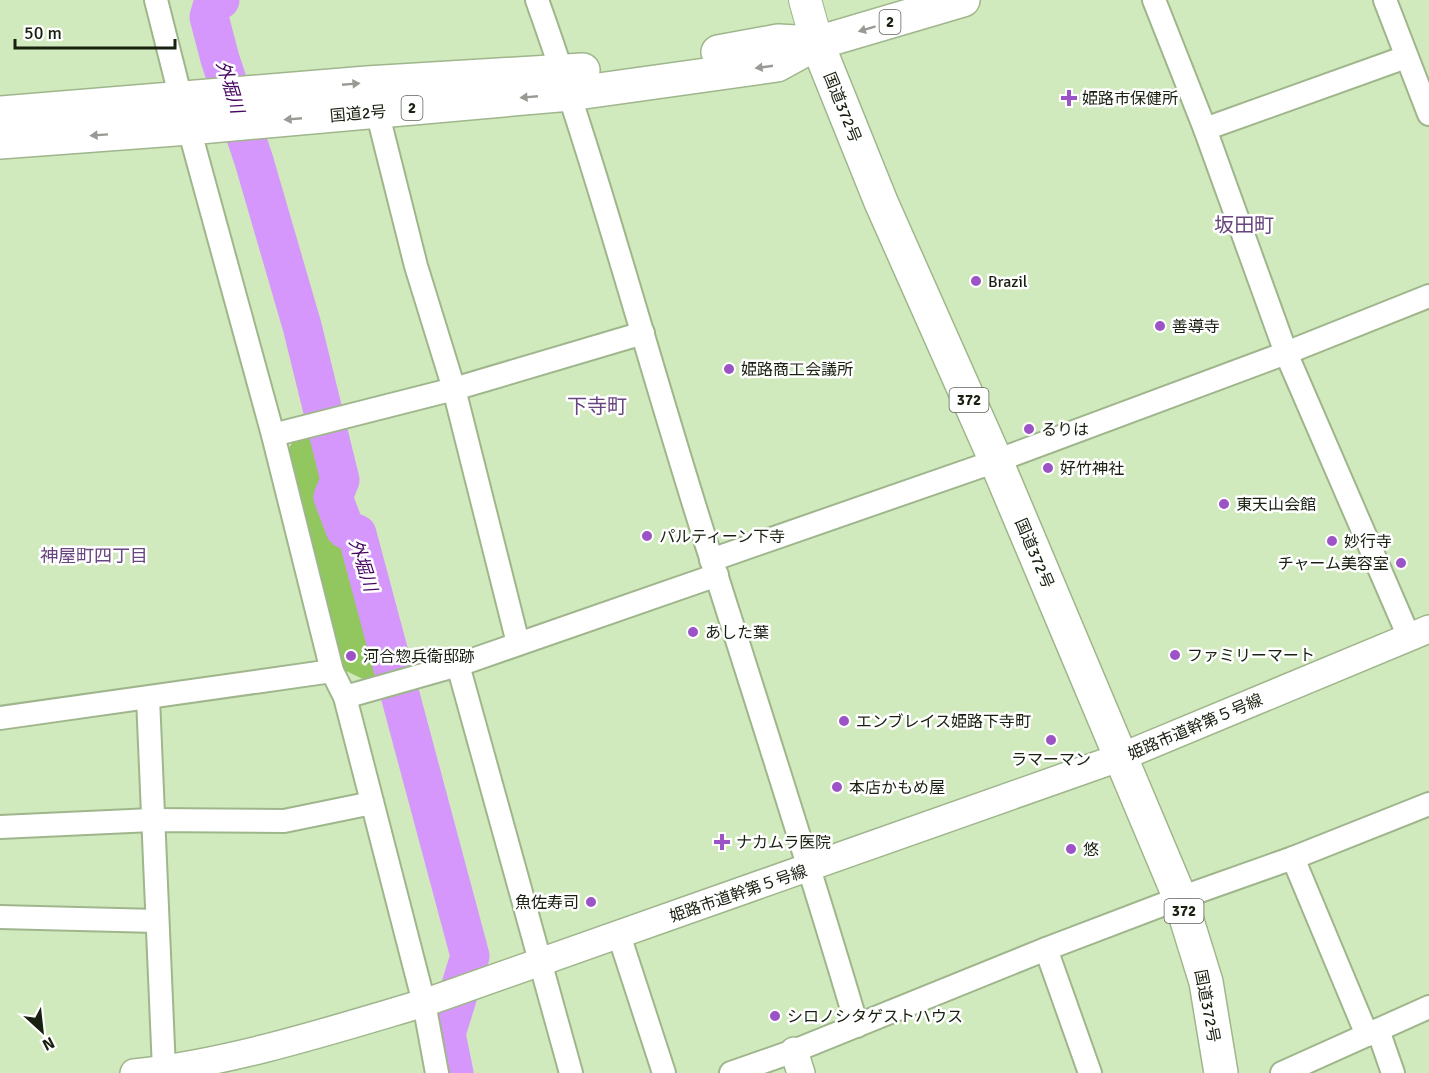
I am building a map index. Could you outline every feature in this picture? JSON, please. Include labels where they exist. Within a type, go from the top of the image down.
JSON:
[{"type":"highway","name":"国道2号","points":[[0,114],[377,111],[566,83],[777,65],[817,43],[963,0]]},
{"type":"highway","name":"国道372号","points":[[817,43],[881,202],[996,461],[1180,898],[1206,982],[1221,1073]]},
{"type":"highway","name":"国道2号","points":[[0,142],[367,83],[566,83]]},
{"type":"main road","points":[[805,0],[817,43]]},
{"type":"street","points":[[156,0],[273,435],[332,671],[345,697],[424,1003],[437,1073]]},
{"type":"street","points":[[537,0],[566,83],[714,567],[811,868],[857,1026]]},
{"type":"street","points":[[1154,0],[1205,129],[1286,353],[1419,633]]},
{"type":"street","points":[[1385,0],[1429,114]]},
{"type":"street","points":[[1205,129],[1406,57]]},
{"type":"street","points":[[377,111],[416,266],[454,389],[518,643]]},
{"type":"street","points":[[345,697],[458,665],[518,643],[714,567],[1286,353],[1429,296]]},
{"type":"street","points":[[273,435],[454,389],[643,333]]},
{"type":"street","name":"姫路市道幹第５号線","points":[[134,1073],[164,1070],[307,1038],[424,1003],[539,964],[1121,757],[1419,633]]},
{"type":"street","points":[[458,665],[571,1073]]},
{"type":"street","points":[[0,718],[332,671]]},
{"type":"street","points":[[148,698],[164,1070]]},
{"type":"street","points":[[0,827],[152,820],[284,821],[372,803]]},
{"type":"street","points":[[731,1073],[797,1062],[857,1026],[1046,949],[1293,858],[1429,804]]},
{"type":"street","points":[[1293,858],[1393,1073]]},
{"type":"street","points":[[0,917],[157,921]]},
{"type":"street","points":[[619,935],[664,1073]]},
{"type":"street","points":[[1046,949],[1090,1073]]},
{"type":"street","points":[[1282,1073],[1429,1006]]},
{"type":"green space","points":[[334,428],[403,670],[365,680],[344,670],[286,452],[295,439]]},
{"type":"waterway","name":"外堀川","points":[[220,0],[213,3],[209,17],[302,326],[340,480],[333,497],[345,529],[357,534],[470,956],[446,1034],[454,1073]]},
{"type":"place","name":"姫路市保健所","points":[[1069,98]]},
{"type":"place","name":"Brazil","points":[[976,281]]},
{"type":"place","name":"善導寺","points":[[1160,326]]},
{"type":"place","name":"姫路商工会議所","points":[[729,369]]},
{"type":"place","name":"るりは","points":[[1029,429]]},
{"type":"place","name":"好竹神社","points":[[1048,468]]},
{"type":"place","name":"東天山会館","points":[[1224,504]]},
{"type":"place","name":"パルティーン下寺","points":[[647,536]]},
{"type":"place","name":"妙行寺","points":[[1332,541]]},
{"type":"place","name":"チャーム美容室","points":[[1401,563]]},
{"type":"place","name":"あした葉","points":[[693,632]]},
{"type":"place","name":"ファミリーマート","points":[[1175,655]]},
{"type":"place","name":"河合惣兵衛邸跡","points":[[351,656]]},
{"type":"place","name":"エンブレイス姫路下寺町","points":[[844,721]]},
{"type":"place","name":"ラマーマン","points":[[1051,740]]},
{"type":"place","name":"本店かもめ屋","points":[[837,787]]},
{"type":"place","name":"ナカムラ医院","points":[[722,842]]},
{"type":"place","name":"悠","points":[[1071,849]]},
{"type":"place","name":"魚佐寿司","points":[[591,902]]},
{"type":"place","name":"シロノシタゲストハウス","points":[[775,1016]]},
{"type":"district","name":"坂田町","points":[[1244,225]]},
{"type":"district","name":"下寺町","points":[[597,406]]},
{"type":"district","name":"神屋町四丁目","points":[[94,556]]}]
